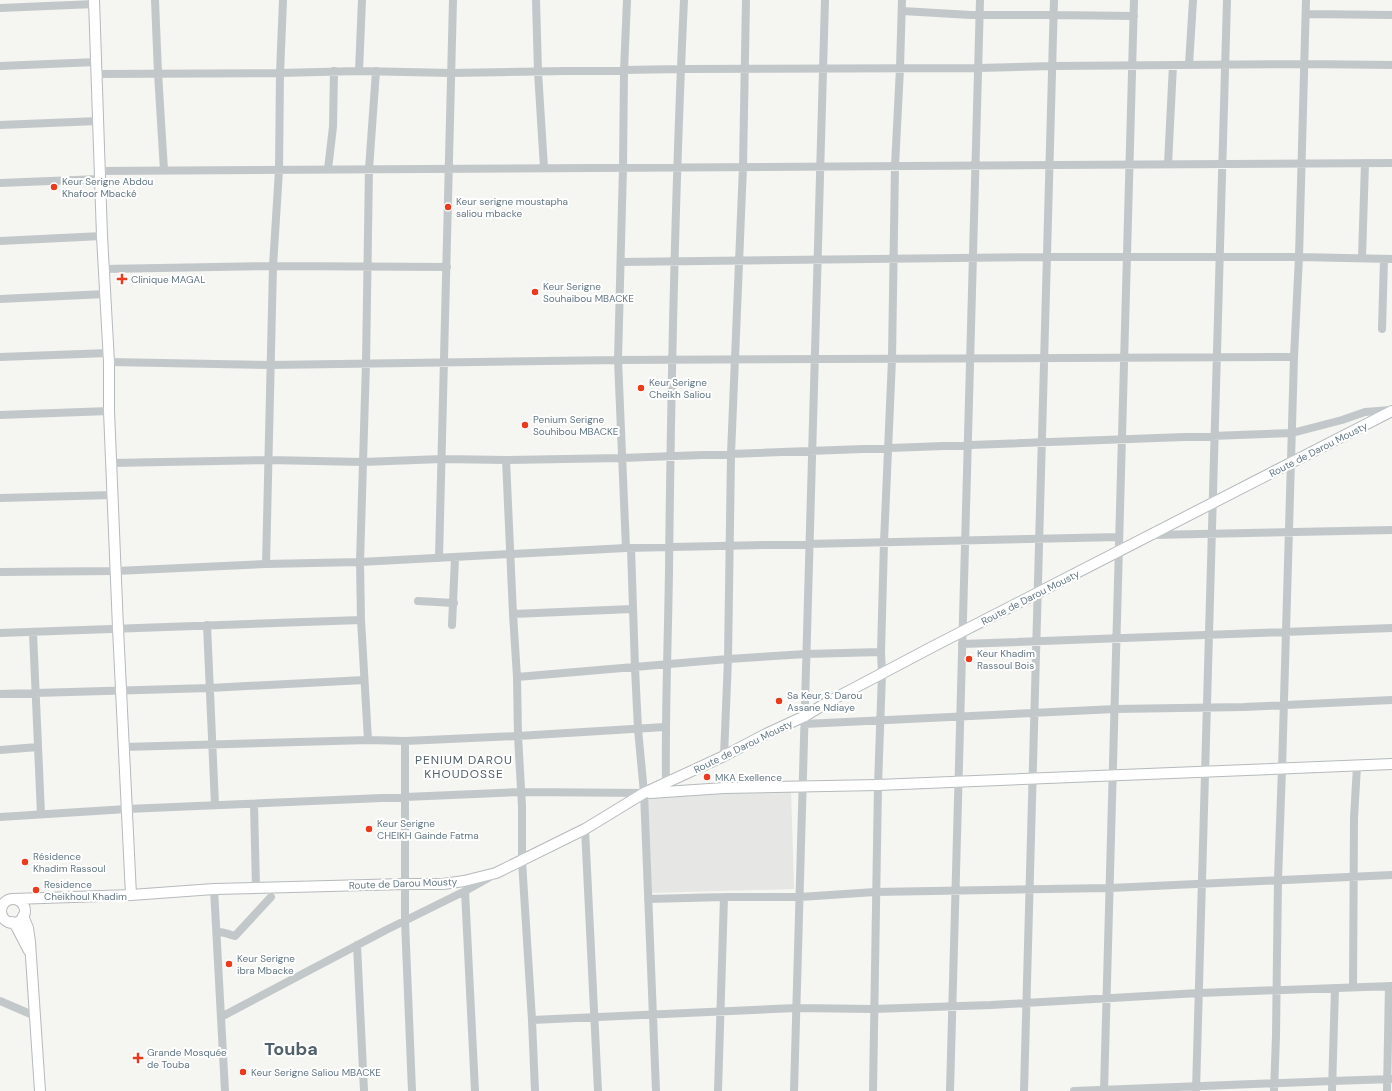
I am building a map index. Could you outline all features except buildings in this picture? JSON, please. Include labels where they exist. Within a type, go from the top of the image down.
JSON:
[{"type":"main road","points":[[94,2],[102,236],[109,357],[111,463],[131,895]]},
{"type":"main road","name":"Route de Darou Mousty","points":[[4,904],[44,898],[131,895],[214,889],[443,884],[464,881],[496,873],[585,829],[644,793],[724,756],[766,734],[804,720],[828,702],[1392,411]]},
{"type":"main road","points":[[644,793],[724,788],[878,785],[1392,764]]},
{"type":"main road","points":[[12,922],[19,921],[37,902],[44,898]]},
{"type":"main road","points":[[30,953],[16,926],[4,917],[4,904],[23,904],[24,915],[28,928],[30,953],[35,1016],[40,1091]]},
{"type":"street","points":[[155,0],[164,170]]},
{"type":"street","points":[[266,564],[270,365],[273,266],[279,170],[280,73],[283,0]]},
{"type":"street","points":[[359,71],[362,0]]},
{"type":"street","points":[[438,558],[442,459],[453,0]]},
{"type":"street","points":[[536,0],[538,72],[544,168]]},
{"type":"street","points":[[627,0],[624,71],[618,360],[621,458],[632,609],[638,729],[644,793],[656,1091]]},
{"type":"street","points":[[666,784],[665,726],[668,663],[670,456],[684,0]]},
{"type":"street","points":[[724,756],[728,659],[731,454],[743,167],[746,0]]},
{"type":"street","points":[[794,1091],[825,0]]},
{"type":"street","points":[[873,1091],[875,892],[882,674],[881,652],[892,359],[895,166],[902,0]]},
{"type":"street","points":[[950,1091],[980,0]]},
{"type":"street","points":[[1024,1091],[1054,0]]},
{"type":"street","points":[[1104,1090],[1134,0]]},
{"type":"street","points":[[1189,65],[1193,0]]},
{"type":"street","points":[[1196,1089],[1227,0]]},
{"type":"street","points":[[1274,1087],[1278,879],[1288,532],[1299,257],[1306,0]]},
{"type":"street","points":[[0,8],[94,2]]},
{"type":"street","points":[[902,11],[980,15],[1054,14],[1134,16]]},
{"type":"street","points":[[1306,14],[1392,15]]},
{"type":"street","points":[[0,66],[97,62]]},
{"type":"street","points":[[97,74],[280,73],[334,71],[451,73],[681,69],[978,68],[1133,65],[1392,65]]},
{"type":"street","points":[[1168,164],[1173,65]]},
{"type":"street","points":[[328,169],[333,127],[334,71]]},
{"type":"street","points":[[368,740],[361,620],[360,562],[366,363],[369,169],[376,71]]},
{"type":"street","points":[[0,124],[98,121]]},
{"type":"street","points":[[1362,258],[1365,163]]},
{"type":"street","points":[[0,183],[164,170],[1392,163]]},
{"type":"street","points":[[0,241],[102,236]]},
{"type":"street","points":[[621,262],[1047,257],[1299,257],[1388,259],[1382,329]]},
{"type":"street","points":[[104,269],[273,266],[446,267]]},
{"type":"street","points":[[0,299],[105,294]]},
{"type":"street","points":[[0,357],[109,357],[270,365],[618,360],[1294,357]]},
{"type":"street","points":[[0,415],[109,411]]},
{"type":"street","points":[[111,463],[268,460],[363,462],[442,459],[506,460],[621,458],[1292,433],[1342,420],[1365,412],[1392,411]]},
{"type":"street","points":[[506,460],[517,677],[522,861],[535,1091]]},
{"type":"street","points":[[0,498],[113,495]]},
{"type":"street","points":[[1152,535],[1392,530]]},
{"type":"street","points":[[0,572],[116,571],[266,564],[360,562],[628,548],[1120,537]]},
{"type":"street","points":[[452,625],[455,558]]},
{"type":"street","points":[[418,601],[454,602]]},
{"type":"street","points":[[513,614],[632,609]]},
{"type":"street","points":[[0,633],[361,620]]},
{"type":"street","points":[[207,626],[215,805]]},
{"type":"street","points":[[962,644],[1392,628]]},
{"type":"street","points":[[33,632],[41,814]]},
{"type":"street","points":[[517,677],[635,668],[668,663],[806,654],[881,652]]},
{"type":"street","points":[[0,694],[210,688],[364,680]]},
{"type":"street","points":[[804,720],[880,721],[1115,709],[1207,708],[1392,700]]},
{"type":"street","points":[[124,747],[368,740],[405,741],[518,736],[665,726]]},
{"type":"street","points":[[405,741],[405,921],[412,1091]]},
{"type":"street","points":[[0,750],[38,747]]},
{"type":"street","points":[[1353,987],[1354,818],[1357,766]]},
{"type":"street","points":[[0,816],[521,792],[644,793]]},
{"type":"street","points":[[254,804],[256,888]]},
{"type":"street","points":[[585,829],[598,1091]]},
{"type":"street","points":[[221,1017],[357,945],[465,891],[496,873]]},
{"type":"street","points":[[648,899],[800,897],[875,892],[955,890],[1110,888],[1278,879],[1392,875]]},
{"type":"street","points":[[214,889],[225,1091]]},
{"type":"street","points":[[465,891],[475,1091]]},
{"type":"street","points":[[217,932],[222,931],[230,936],[235,936],[271,897]]},
{"type":"street","points":[[718,1091],[724,897]]},
{"type":"street","points":[[357,945],[364,1091]]},
{"type":"street","points":[[532,1020],[796,1008],[873,1009],[1027,1003],[1199,993],[1390,986],[1390,1080],[1387,1091]]},
{"type":"street","points":[[1332,1091],[1335,988]]},
{"type":"street","points":[[0,1001],[35,1016]]},
{"type":"street","points":[[1074,1091],[1274,1087],[1332,1081],[1390,1080]]},
{"type":"shaded area","points":[[791,789],[794,889],[649,893],[647,793]]},
{"type":"place","name":"Keur Serigne Abdou Khafoor Mbacké","points":[[54,187]]},
{"type":"place","name":"Keur serigne moustapha saliou mbacke","points":[[448,207]]},
{"type":"place","name":"Clinique MAGAL","points":[[122,279]]},
{"type":"place","name":"Keur Serigne Souhaibou MBACKE","points":[[535,292]]},
{"type":"place","name":"Keur Serigne Cheikh Saliou","points":[[641,388]]},
{"type":"place","name":"Penium Serigne Souhibou MBACKE","points":[[525,425]]},
{"type":"place","name":"Keur Khadim Rassoul Bois","points":[[969,659]]},
{"type":"place","name":"Sa Keur S. Darou Assane Ndiaye","points":[[779,701]]},
{"type":"place","name":"MKA Exellence","points":[[707,777]]},
{"type":"place","name":"Keur Serigne CHEIKH Gainde Fatma","points":[[369,829]]},
{"type":"place","name":"Résidence Khadim Rassoul","points":[[25,862]]},
{"type":"place","name":"Residence Cheikhoul Khadim","points":[[36,890]]},
{"type":"place","name":"Keur Serigne ibra Mbacke","points":[[229,964]]},
{"type":"place","name":"Grande Mosquée de Touba","points":[[138,1058]]},
{"type":"place","name":"Keur Serigne Saliou MBACKE","points":[[243,1072]]},
{"type":"district","name":"PENIUM DAROU KHOUDOSSE","points":[[464,767]]},
{"type":"district","name":"Touba","points":[[291,1049]]}]
